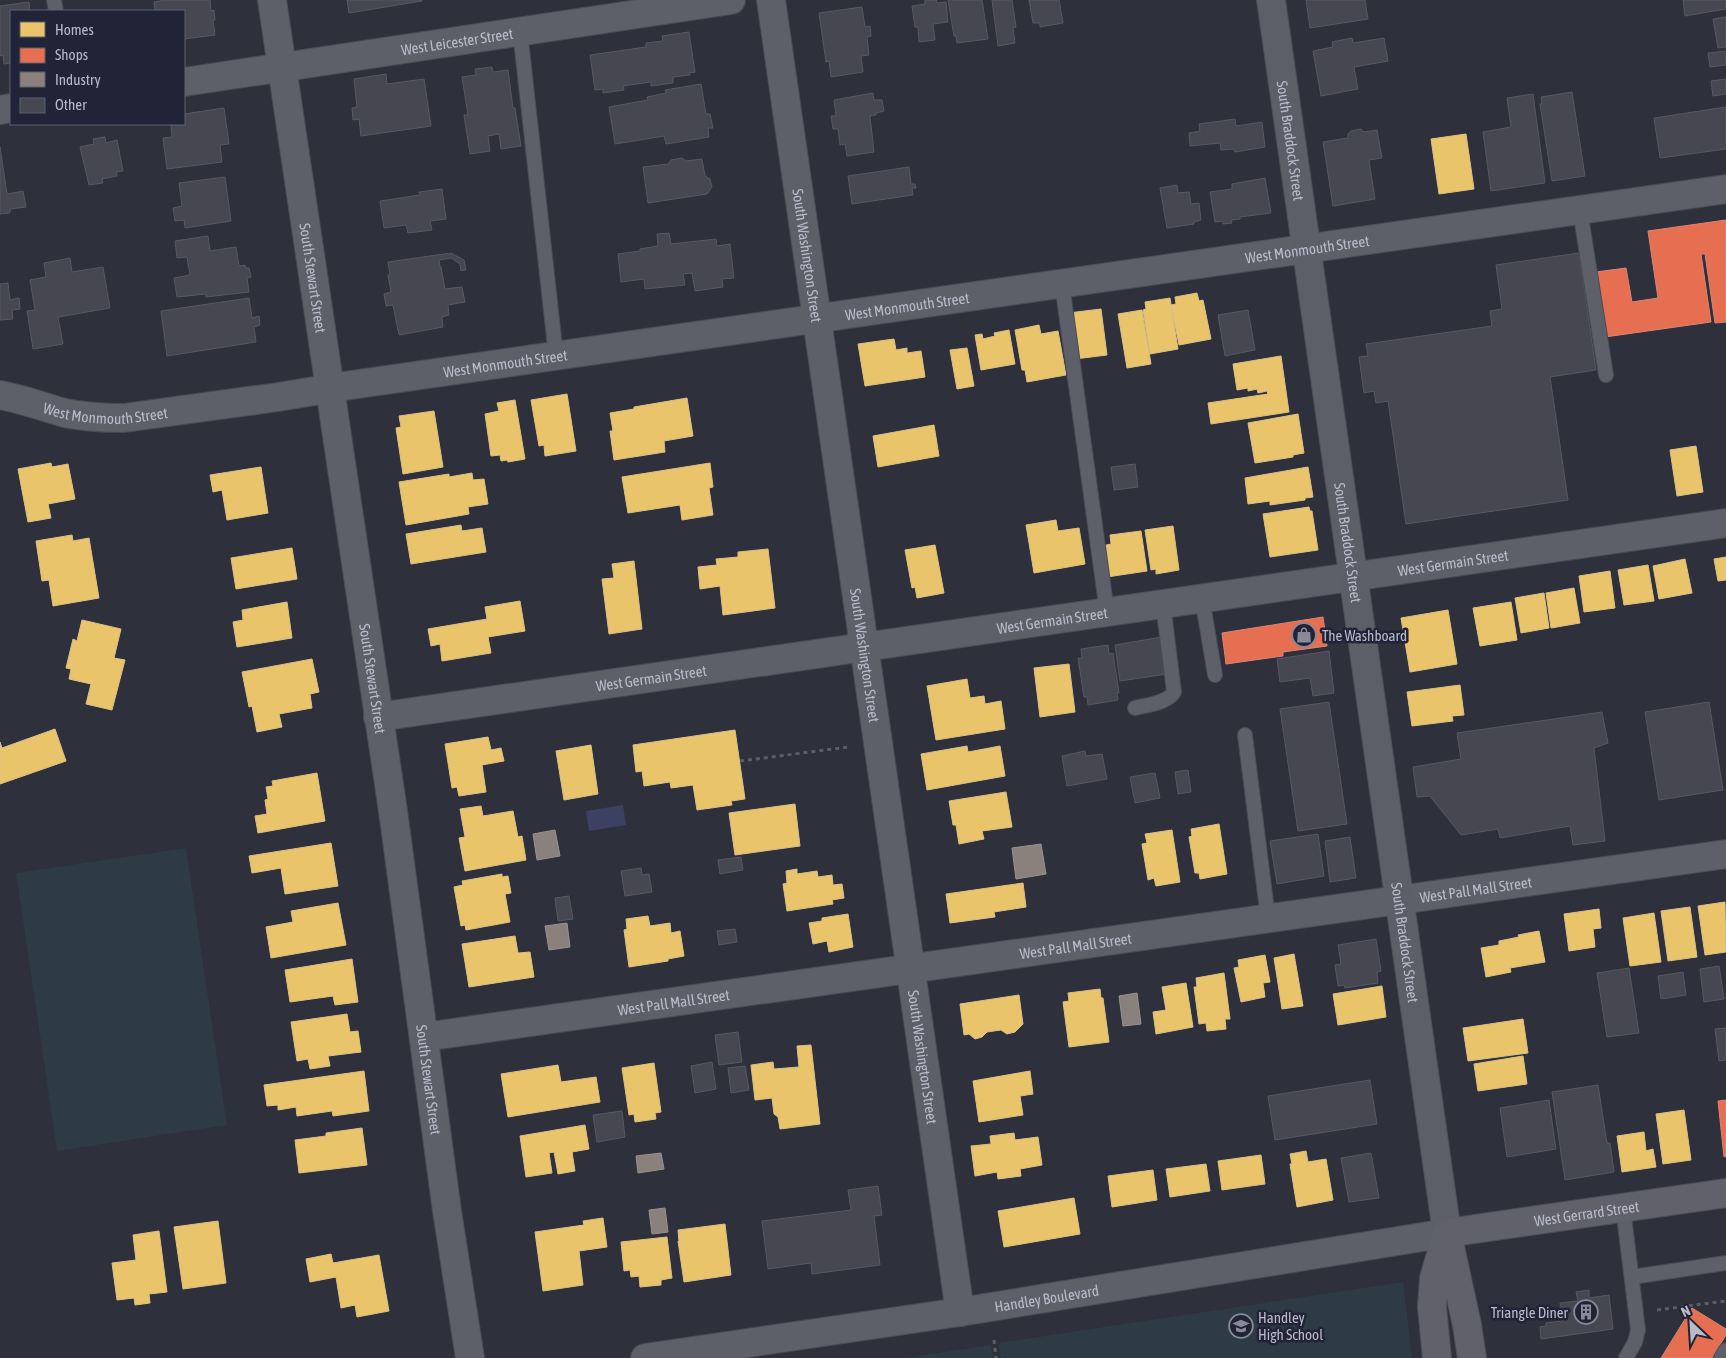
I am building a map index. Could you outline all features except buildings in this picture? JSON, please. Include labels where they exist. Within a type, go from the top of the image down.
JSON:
[{"type":"main road","name":"South Braddock Street","points":[[1271,0],[1447,1233],[1467,1325],[1472,1358]]},
{"type":"main road","name":"West Gerrard Street","points":[[1447,1233],[1726,1192]]},
{"type":"main road","name":"South Braddock Street","points":[[1437,1358],[1432,1307],[1434,1278],[1447,1233]]},
{"type":"street","name":"South Stewart Street","points":[[272,0],[470,1358]]},
{"type":"street","name":"West Leicester Street","points":[[185,82],[731,0]]},
{"type":"street","name":"South Washington Street","points":[[771,0],[960,1312]]},
{"type":"street","name":"West Monmouth Street","points":[[0,395],[67,413],[103,418],[124,418],[1726,190]]},
{"type":"street","name":"West Germain Street","points":[[378,717],[1726,522]]},
{"type":"street","name":"West Pall Mall Street","points":[[424,1038],[1726,854]]},
{"type":"street","name":"Handley Boulevard","points":[[645,1358],[960,1312],[1447,1233]]},
{"type":"lane","points":[[520,31],[556,356]]},
{"type":"lane","points":[[1580,210],[1606,375]]},
{"type":"lane","points":[[1062,284],[1107,612]]},
{"type":"lane","points":[[1202,598],[1215,675]]},
{"type":"lane","points":[[1135,708],[1166,698],[1174,692],[1163,604]]},
{"type":"lane","points":[[1246,735],[1268,918]]},
{"type":"lane","points":[[1623,1208],[1638,1330],[1635,1342],[1626,1358]]},
{"type":"lane","points":[[1632,1277],[1726,1263]]},
{"type":"lane","points":[[1721,1358],[1726,1350]]},
{"type":"path","points":[[740,761],[849,747]]},
{"type":"path","points":[[1657,1310],[1726,1301]]},
{"type":"path","points":[[994,1340],[996,1358]]},
{"type":"shaded area","points":[[186,848],[227,1125],[57,1151],[16,873]]},
{"type":"shaded area","name":"Handley High School","points":[[1403,1282],[1412,1358],[1001,1358],[998,1343]]},
{"type":"shaded area","points":[[991,1345],[993,1358],[904,1358]]},
{"type":"water","points":[[623,805],[626,825],[589,831],[586,811]]},
{"type":"place","name":"The Washboard","points":[[1304,635]]},
{"type":"place","name":"Triangle Diner","points":[[1586,1312]]},
{"type":"place","name":"Handley High School","points":[[1241,1326]]}]
